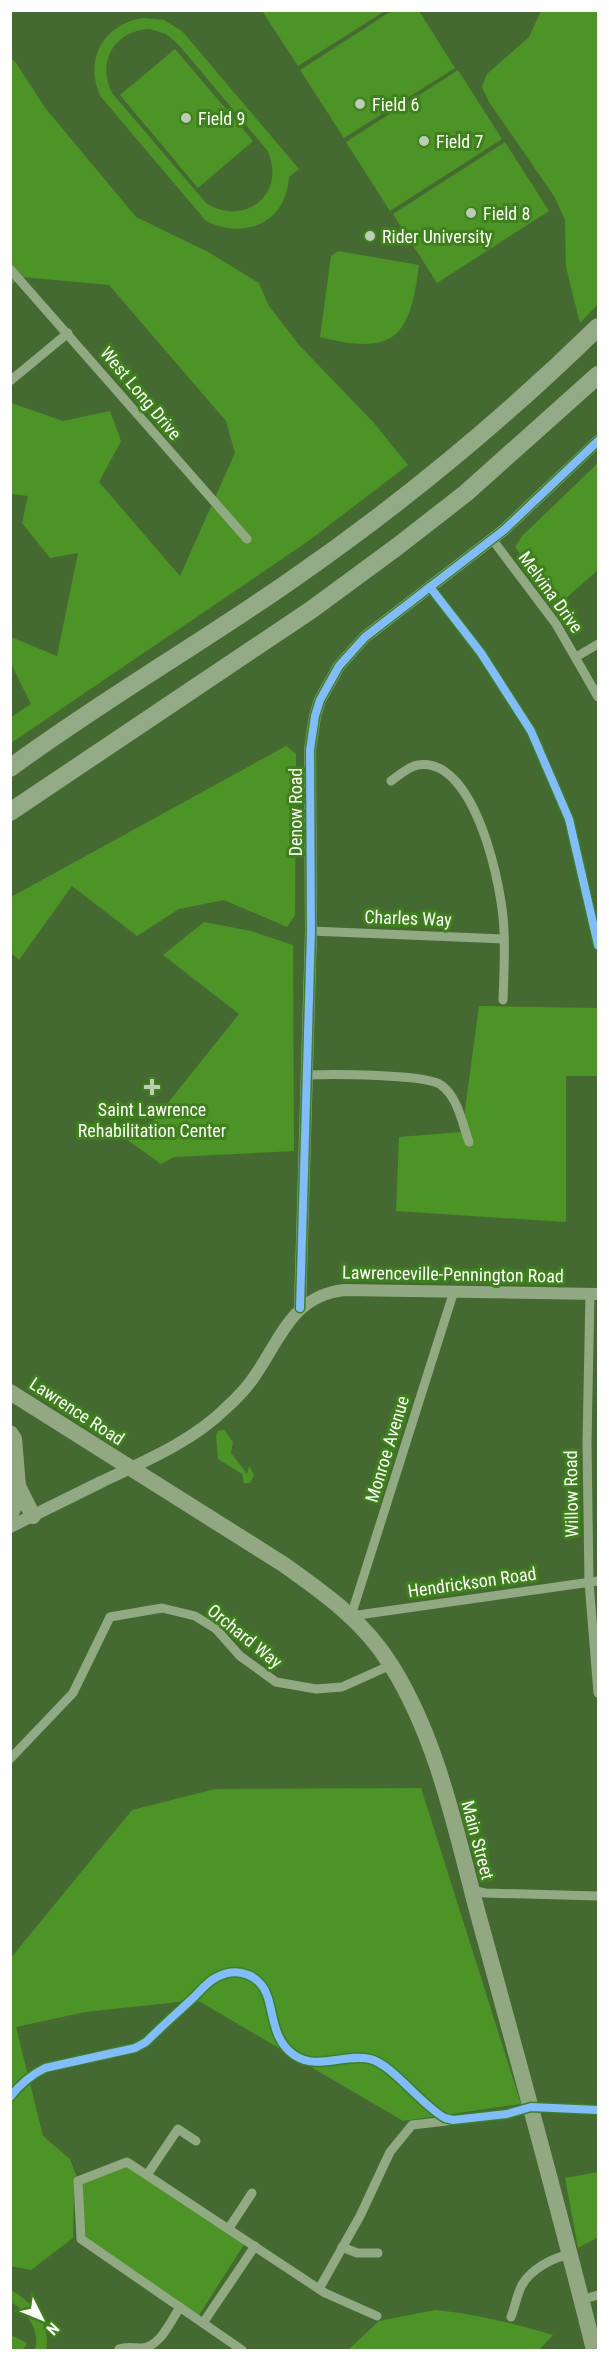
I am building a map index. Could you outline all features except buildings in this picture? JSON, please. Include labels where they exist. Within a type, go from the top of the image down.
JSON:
[{"type":"highway","points":[[10,768],[352,537],[444,466],[504,415],[598,327]]},
{"type":"highway","points":[[10,812],[311,610],[398,546],[466,494],[598,375]]},
{"type":"highway","points":[[10,819],[59,780]]},
{"type":"highway","name":"Lawrence Road","points":[[10,1392],[130,1469]]},
{"type":"highway","name":"Lawrence Road","points":[[10,1405],[74,1442],[130,1469]]},
{"type":"highway","points":[[10,1433],[14,1439],[18,1486],[17,1498],[10,1516]]},
{"type":"highway","name":"Main Street","points":[[130,1469],[283,1564],[325,1594],[366,1632],[391,1665],[411,1699],[437,1765],[552,2181],[594,2350]]},
{"type":"highway","points":[[18,1486],[33,1516]]},
{"type":"street","name":"West Long Drive","points":[[10,269],[247,539]]},
{"type":"street","points":[[10,381],[68,333]]},
{"type":"street","name":"Denow Road","points":[[300,1308],[311,931],[310,750],[320,700],[339,666],[365,637],[492,539],[532,505],[598,441]]},
{"type":"street","name":"Melvina Drive","points":[[492,539],[543,605],[598,697]]},
{"type":"street","points":[[576,657],[598,644]]},
{"type":"street","points":[[391,782],[416,765],[426,765],[445,771],[460,784],[480,824],[490,851],[501,902],[504,939],[503,1000]]},
{"type":"street","name":"Charles Way","points":[[311,931],[504,939]]},
{"type":"street","points":[[308,1074],[351,1074],[435,1081],[449,1092],[469,1142]]},
{"type":"street","name":"Lawrenceville-Pennington Road","points":[[10,1527],[130,1469],[192,1434],[224,1411],[256,1375],[292,1317],[300,1308],[321,1295],[345,1290],[594,1294]]},
{"type":"street","name":"Monroe Avenue","points":[[351,1616],[454,1291]]},
{"type":"street","name":"Willow Road","points":[[594,1294],[587,1443],[598,1693]]},
{"type":"street","name":"Hendrickson Road","points":[[351,1616],[594,1581]]},
{"type":"street","name":"Orchard Way","points":[[10,1760],[73,1694],[110,1617],[162,1608],[195,1616],[216,1629],[240,1656],[276,1682],[316,1689],[342,1687],[391,1665]]},
{"type":"street","points":[[472,1890],[485,1893],[598,1896]]},
{"type":"street","points":[[319,2289],[360,2216],[390,2152],[412,2125],[507,2114],[531,2107],[598,2110]]},
{"type":"street","points":[[147,2175],[178,2129],[196,2141]]},
{"type":"street","points":[[242,2350],[81,2239],[78,2181],[127,2162],[319,2289],[377,2316]]},
{"type":"street","points":[[229,2228],[252,2193]]},
{"type":"street","points":[[203,2323],[255,2246]]},
{"type":"street","points":[[342,2247],[357,2253],[378,2253]]},
{"type":"street","points":[[511,2317],[522,2284],[545,2263],[558,2256],[569,2255]]},
{"type":"street","points":[[581,2300],[598,2295]]},
{"type":"street","points":[[119,2349],[145,2348],[155,2344],[180,2307]]},
{"type":"green space","name":"Field 6","points":[[393,10],[419,11],[455,68],[344,138],[300,70]]},
{"type":"green space","points":[[262,11],[385,11],[298,66]]},
{"type":"green space","points":[[541,11],[598,11],[598,304],[580,323],[566,267],[565,220],[554,196],[489,102],[482,87],[487,74],[529,37]]},
{"type":"green space","points":[[143,18],[164,20],[182,31],[299,169],[289,177],[286,193],[272,216],[249,228],[235,229],[206,221],[101,97],[94,70],[100,46],[107,36],[129,22]],"holes":[[[150,29],[166,34],[178,44],[267,150],[272,166],[272,180],[267,192],[259,202],[248,209],[221,210],[206,203],[112,93],[106,70],[108,59],[118,42],[138,31]]]},
{"type":"green space","name":"Field 9","points":[[175,49],[253,141],[198,188],[120,95]]},
{"type":"green space","points":[[11,58],[46,109],[136,217],[208,252],[259,283],[269,306],[299,345],[374,423],[408,465],[307,542],[11,743],[10,718],[31,704],[11,664],[11,637],[57,656],[78,553],[50,558],[22,523],[28,496],[11,494],[11,403],[63,421],[110,411],[121,441],[99,482],[180,576],[235,453],[226,421],[109,285],[22,277],[11,285]]},
{"type":"green space","name":"Field 7","points":[[458,70],[502,139],[390,211],[346,142]]},
{"type":"green space","name":"Field 8","points":[[505,142],[549,211],[437,283],[393,214]]},
{"type":"green space","points":[[338,251],[419,265],[410,309],[403,324],[394,335],[382,342],[366,344],[320,337],[331,256]]},
{"type":"green space","points":[[598,463],[598,570],[557,606],[515,547],[522,536]]},
{"type":"green space","points":[[286,746],[296,754],[295,915],[287,927],[224,900],[179,909],[137,936],[72,886],[19,960],[11,953],[11,897]]},
{"type":"green space","points":[[204,922],[251,931],[293,945],[294,1151],[174,1157],[161,1164],[119,1134],[151,1124],[239,1014],[163,955]]},
{"type":"green space","points":[[479,1006],[598,1008],[598,1076],[566,1076],[566,1222],[396,1211],[399,1137],[462,1132]]},
{"type":"green space","points":[[224,1430],[233,1442],[231,1453],[247,1474],[249,1466],[254,1475],[250,1483],[244,1483],[242,1474],[218,1459],[216,1435],[218,1431]]},
{"type":"green space","points":[[421,1788],[521,2104],[403,2121],[197,2000],[85,2012],[16,2027],[43,2136],[70,2159],[78,2181],[74,2193],[73,2238],[31,2270],[11,2266],[10,1959],[132,1810],[215,1789]]},
{"type":"green space","points":[[127,2166],[245,2243],[199,2315],[84,2236],[82,2184]]},
{"type":"green space","points":[[598,2172],[598,2237],[578,2248],[565,2178]]},
{"type":"green space","points":[[11,2290],[26,2300],[43,2323],[47,2341],[46,2350],[35,2350],[34,2329],[22,2310],[11,2302]]},
{"type":"green space","points":[[435,2310],[494,2320],[553,2335],[539,2350],[348,2350],[379,2321]]},
{"type":"green space","points":[[11,2335],[27,2343],[23,2350],[11,2350]]},
{"type":"cycle path","points":[[300,1308],[311,931],[310,750],[320,700],[339,666],[365,637],[504,530],[598,441]]},
{"type":"cycle path","points":[[430,587],[481,653],[531,731],[569,819],[598,945]]},
{"type":"cycle path","points":[[10,2097],[26,2080],[45,2068],[135,2048],[146,2042],[210,1981],[233,1972],[248,1975],[260,1983],[268,1998],[282,2043],[294,2055],[312,2062],[351,2058],[379,2062],[445,2118],[453,2120],[507,2114],[531,2107],[598,2110]]},
{"type":"place","name":"Field 6","points":[[360,104]]},
{"type":"place","name":"Field 9","points":[[186,118]]},
{"type":"place","name":"Field 7","points":[[424,141]]},
{"type":"place","name":"Field 8","points":[[471,213]]},
{"type":"place","name":"Rider University","points":[[370,236]]},
{"type":"place","name":"Saint Lawrence Rehabilitation Center","points":[[152,1087]]}]
